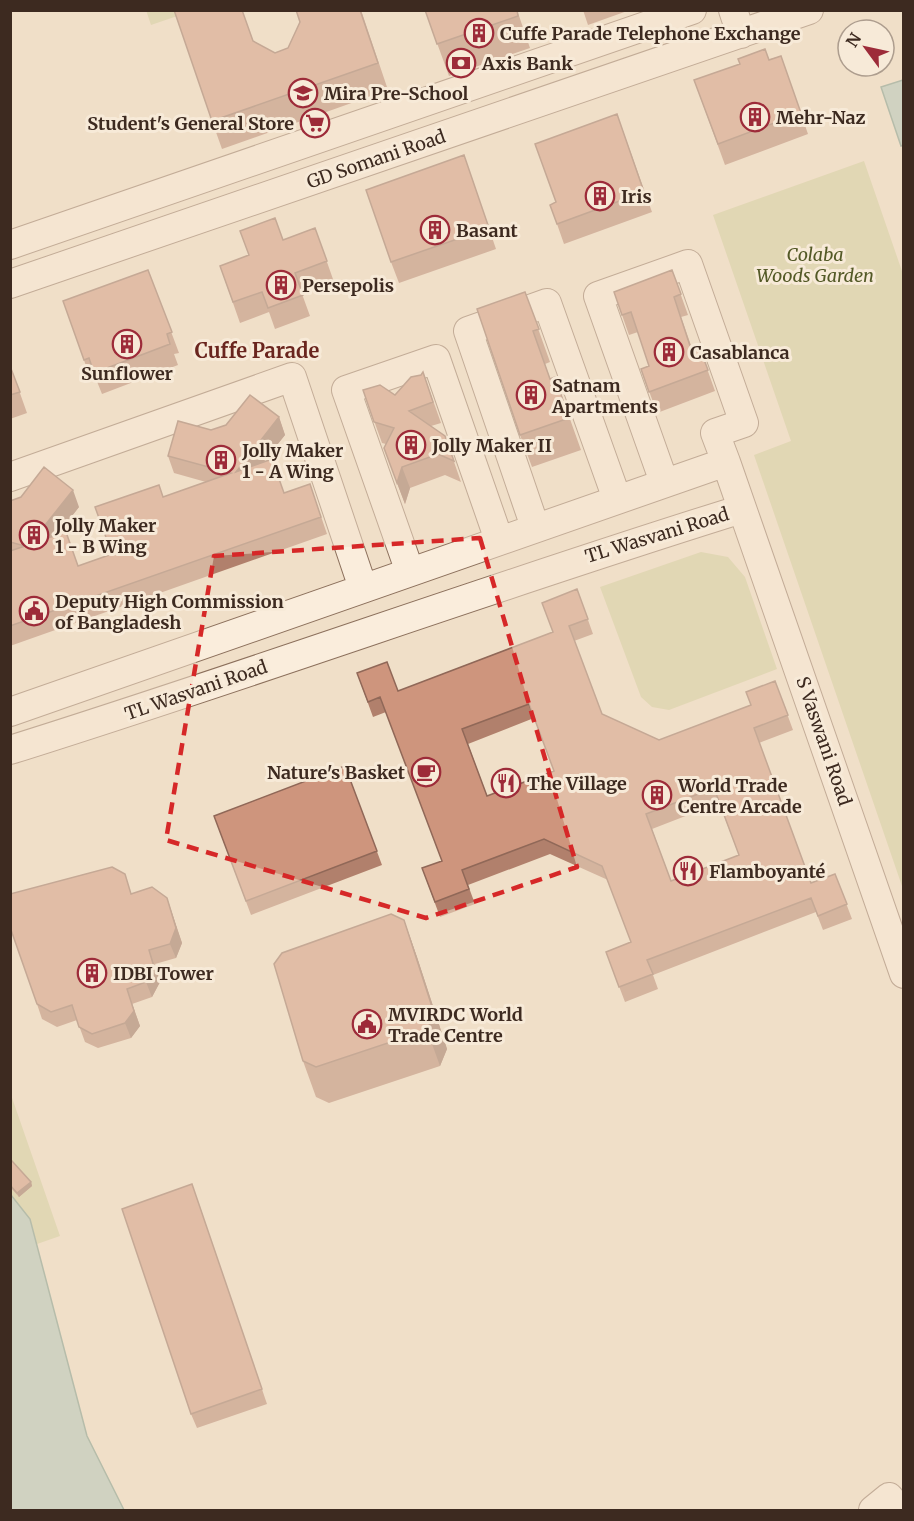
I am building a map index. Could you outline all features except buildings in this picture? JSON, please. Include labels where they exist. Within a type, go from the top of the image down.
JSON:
[{"type":"street","name":"GD Somani Road","points":[[10,245],[130,199],[692,10]]},
{"type":"street","name":"GD Somani Road","points":[[10,284],[737,22],[809,10]]},
{"type":"street","name":"TL Wasvani Road","points":[[10,750],[163,702],[569,562],[742,508],[715,433],[744,423],[688,264],[598,296],[664,482]]},
{"type":"street","points":[[535,527],[468,331],[538,306],[548,303],[617,499]]},
{"type":"street","points":[[410,572],[346,390],[436,359],[499,540]]},
{"type":"street","points":[[10,477],[292,377],[363,588]]},
{"type":"street","points":[[10,712],[726,462]]},
{"type":"street","name":"S Vaswani Road","points":[[742,508],[903,974]]},
{"type":"street","points":[[873,1510],[889,1497],[900,1510]]},
{"type":"highlighted area","points":[[480,538],[577,867],[426,918],[166,840],[214,556]]},
{"type":"green space","points":[[146,10],[192,11],[151,25]]},
{"type":"green space","name":"Colaba Woods Garden","points":[[864,161],[904,277],[903,889],[754,455],[791,441],[713,215]]},
{"type":"green space","points":[[701,552],[728,557],[745,577],[777,669],[669,710],[652,707],[641,697],[600,587]]},
{"type":"green space","points":[[10,1092],[60,1236],[37,1244],[30,1219],[11,1195]]},
{"type":"shaded area","points":[[903,80],[904,145],[901,146],[881,87]]},
{"type":"shaded area","points":[[11,1195],[30,1219],[87,1436],[124,1510],[11,1510]]},
{"type":"place","name":"Cuffe Parade Telephone Exchange","points":[[479,33]]},
{"type":"place","name":"Axis Bank","points":[[461,63]]},
{"type":"place","name":"Mira Pre-School","points":[[303,93]]},
{"type":"place","name":"Mehr-Naz","points":[[755,117]]},
{"type":"place","name":"Student's General Store","points":[[315,123]]},
{"type":"place","name":"Iris","points":[[600,196]]},
{"type":"place","name":"Basant","points":[[435,230]]},
{"type":"place","name":"Persepolis","points":[[281,285]]},
{"type":"place","name":"Sunflower","points":[[127,344]]},
{"type":"place","name":"Casablanca","points":[[669,352]]},
{"type":"place","name":"Satnam Apartments","points":[[531,395]]},
{"type":"place","name":"Jolly Maker II","points":[[411,445]]},
{"type":"place","name":"Jolly Maker 1 - A Wing","points":[[221,460]]},
{"type":"place","name":"Jolly Maker 1 - B Wing","points":[[34,535]]},
{"type":"place","name":"Deputy High Commission of Bangladesh","points":[[34,611]]},
{"type":"place","name":"Nature's Basket","points":[[426,772]]},
{"type":"place","name":"The Village","points":[[506,783]]},
{"type":"place","name":"World Trade Centre Arcade","points":[[657,795]]},
{"type":"place","name":"Flamboyanté","points":[[688,871]]},
{"type":"place","name":"IDBI Tower","points":[[92,973]]},
{"type":"place","name":"MVIRDC World Trade Centre","points":[[367,1024]]},
{"type":"district","name":"Cuffe Parade","points":[[257,350]]}]
